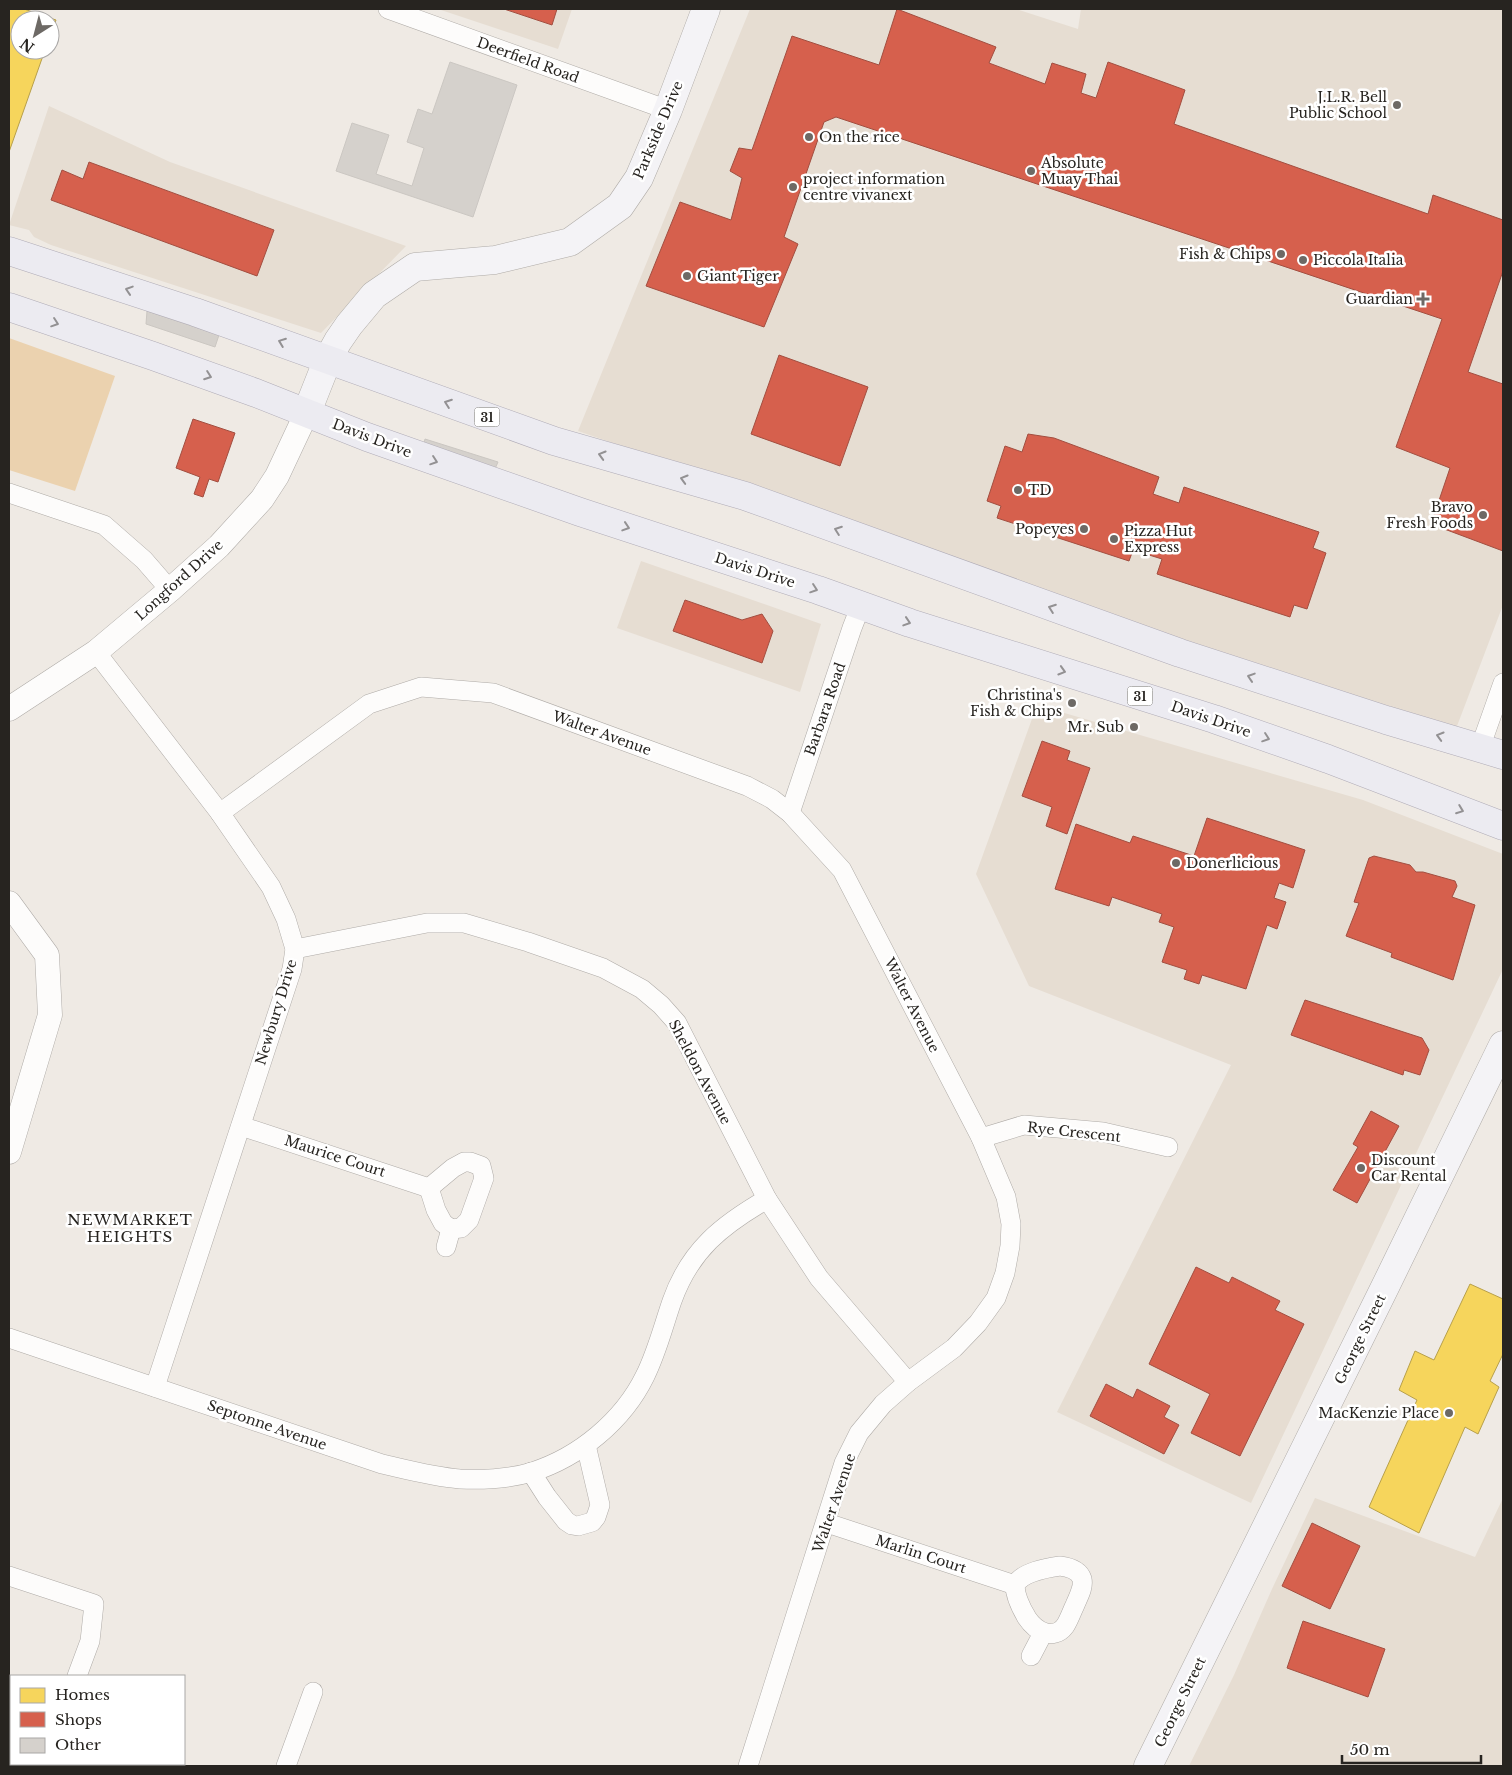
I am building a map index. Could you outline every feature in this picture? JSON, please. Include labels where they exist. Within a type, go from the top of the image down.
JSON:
[{"type":"main road","name":"Parkside Drive","points":[[306,412],[338,341],[374,295],[415,267],[495,260],[570,242],[620,206],[639,178],[668,110],[706,9]]},
{"type":"main road","name":"31","points":[[9,251],[195,312],[554,441],[745,496],[1180,653],[1386,720],[1492,752]]},
{"type":"main road","name":"Davis Drive","points":[[9,307],[153,356],[306,412],[367,438],[580,512],[910,623],[1214,720],[1328,759],[1503,826]]},
{"type":"main road","name":"George Street","points":[[1148,1766],[1503,1045]]},
{"type":"street","name":"Deerfield Road","points":[[388,9],[668,110]]},
{"type":"street","name":"Longford Drive","points":[[9,709],[96,652],[219,546],[262,499],[277,476],[306,412]]},
{"type":"street","points":[[9,493],[104,525],[144,560],[170,590]]},
{"type":"street","name":"Barbara Road","points":[[790,812],[861,605]]},
{"type":"street","name":"Newbury Drive","points":[[96,652],[220,813],[271,888],[286,919],[295,948],[292,969],[155,1387]]},
{"type":"street","points":[[1492,752],[1503,683]]},
{"type":"street","name":"Walter Avenue","points":[[220,813],[369,704],[421,687],[493,693],[747,786],[772,799],[790,812],[842,870],[980,1138],[1006,1197],[1011,1224],[1010,1246],[1005,1273],[996,1298],[978,1323],[954,1348],[908,1382],[883,1404],[859,1433],[844,1463],[827,1523],[748,1766]]},
{"type":"street","points":[[9,903],[47,955],[50,1015],[9,1152]]},
{"type":"street","name":"Sheldon Avenue","points":[[295,948],[427,923],[464,923],[603,968],[642,989],[661,1005],[677,1023],[767,1199],[819,1278],[908,1382]]},
{"type":"street","name":"Rye Crescent","points":[[980,1138],[1024,1125],[1103,1132],[1168,1147]]},
{"type":"street","name":"Maurice Court","points":[[240,1126],[429,1188]]},
{"type":"street","points":[[470,1162],[481,1166],[484,1178],[469,1220],[461,1228],[451,1229],[440,1219],[429,1188],[458,1164],[470,1162]]},
{"type":"street","name":"Septonne Avenue","points":[[9,1338],[382,1464],[429,1475],[458,1478],[489,1479],[531,1472],[566,1458],[586,1445],[623,1410],[644,1378],[657,1350],[679,1281],[693,1258],[723,1227],[767,1199]]},
{"type":"street","points":[[446,1247],[451,1229]]},
{"type":"street","points":[[531,1472],[547,1497],[566,1521],[578,1526],[592,1522],[600,1505],[586,1445]]},
{"type":"street","name":"Marlin Court","points":[[827,1523],[1015,1585]]},
{"type":"street","points":[[1060,1566],[1073,1569],[1082,1578],[1081,1590],[1065,1626],[1054,1633],[1043,1633],[1031,1624],[1024,1613],[1015,1590],[1015,1585],[1017,1581],[1027,1575],[1060,1566]]},
{"type":"street","points":[[9,1576],[94,1604],[90,1641],[77,1675]]},
{"type":"street","points":[[1031,1656],[1043,1633]]},
{"type":"street","points":[[286,1766],[313,1692]]},
{"type":"shaded area","points":[[438,9],[572,9],[558,49]]},
{"type":"shaded area","points":[[750,9],[1016,9],[1078,29],[1081,9],[1503,9],[1503,605],[1454,734],[578,431]]},
{"type":"shaded area","points":[[49,106],[170,162],[406,246],[321,333],[51,245],[34,237],[29,230],[9,225]]},
{"type":"shaded area","points":[[9,338],[115,376],[75,491],[9,470]]},
{"type":"shaded area","points":[[641,561],[821,624],[800,692],[617,628]]},
{"type":"shaded area","points":[[1037,705],[1363,800],[1503,854],[1503,969],[1251,1503],[1057,1412],[1231,1065],[1029,986],[976,874]]},
{"type":"shaded area","points":[[1315,1498],[1475,1557],[1503,1498],[1503,1766],[1189,1766],[1234,1675]]},
{"type":"building: Homes","points":[[9,9],[24,9],[27,10],[10,10],[10,60],[41,60],[9,152]]},
{"type":"building: Homes","name":"MacKenzie Place","points":[[1470,1284],[1503,1299],[1503,1354],[1490,1381],[1499,1387],[1478,1434],[1465,1427],[1419,1533],[1369,1507],[1417,1400],[1399,1390],[1415,1351],[1434,1360]]},
{"type":"building: Shops","points":[[504,9],[557,9],[552,25]]},
{"type":"building: Shops","points":[[897,9],[996,47],[989,63],[1045,84],[1052,63],[1086,74],[1081,93],[1096,98],[1108,62],[1185,90],[1174,124],[1428,214],[1433,195],[1503,220],[1503,271],[1468,372],[1503,384],[1503,551],[1431,524],[1450,468],[1396,447],[1442,319],[836,117],[824,122],[784,237],[798,244],[764,327],[646,286],[680,202],[731,220],[742,178],[730,171],[739,148],[752,150],[792,36],[879,65]]},
{"type":"building: Shops","points":[[89,162],[274,230],[257,276],[51,200],[62,170],[83,179]]},
{"type":"building: Shops","points":[[779,355],[868,387],[840,466],[751,434]]},
{"type":"building: Shops","points":[[193,419],[235,433],[218,482],[209,479],[203,497],[194,494],[200,477],[176,468]]},
{"type":"building: Shops","points":[[1028,434],[1054,438],[1159,477],[1153,494],[1179,503],[1184,487],[1319,532],[1313,548],[1326,553],[1307,609],[1294,605],[1290,617],[1157,574],[1162,559],[1133,550],[1129,561],[997,518],[1001,506],[987,501],[1005,446],[1022,452]]},
{"type":"building: Shops","points":[[685,600],[742,620],[762,614],[773,631],[762,663],[673,631]]},
{"type":"building: Shops","points":[[1042,741],[1070,751],[1067,760],[1090,768],[1067,834],[1046,826],[1052,807],[1022,796]]},
{"type":"building: Shops","points":[[1207,818],[1305,850],[1293,888],[1279,883],[1274,898],[1286,902],[1277,929],[1267,925],[1246,989],[1202,975],[1199,984],[1184,979],[1187,970],[1162,962],[1174,927],[1159,922],[1162,914],[1112,897],[1109,906],[1055,889],[1076,824],[1130,843],[1133,836],[1194,856]]},
{"type":"building: Shops","points":[[1374,856],[1410,865],[1416,872],[1423,872],[1455,881],[1457,886],[1452,897],[1475,905],[1453,980],[1391,957],[1392,953],[1346,936],[1359,903],[1354,902],[1369,858]]},
{"type":"building: Shops","points":[[1305,1000],[1422,1038],[1429,1050],[1420,1075],[1404,1070],[1403,1075],[1291,1035]]},
{"type":"building: Shops","name":"Discount Car Rental","points":[[1371,1111],[1399,1126],[1357,1203],[1333,1190],[1358,1147],[1353,1144]]},
{"type":"building: Shops","points":[[1196,1267],[1229,1283],[1232,1277],[1280,1301],[1275,1310],[1304,1324],[1240,1456],[1191,1433],[1210,1394],[1149,1364]]},
{"type":"building: Shops","points":[[1106,1384],[1133,1398],[1137,1389],[1170,1406],[1164,1417],[1179,1425],[1164,1454],[1090,1416]]},
{"type":"building: Shops","points":[[1312,1523],[1360,1546],[1330,1609],[1282,1586]]},
{"type":"building: Shops","points":[[1303,1621],[1385,1649],[1368,1697],[1287,1668]]},
{"type":"building: Other","points":[[450,62],[517,85],[473,217],[336,171],[352,123],[389,135],[376,174],[412,186],[424,148],[407,142],[418,109],[432,114]]},
{"type":"building: Other","points":[[147,311],[219,335],[215,347],[146,324]]},
{"type":"building: Other","points":[[425,439],[498,462],[494,471],[423,447]]},
{"type":"place","name":"J.L.R. Bell Public School","points":[[1397,105]]},
{"type":"place","name":"On the rice","points":[[809,137]]},
{"type":"place","name":"Absolute Muay Thai","points":[[1031,171]]},
{"type":"place","name":"project information centre vivanext","points":[[793,187]]},
{"type":"place","name":"Fish & Chips","points":[[1281,254]]},
{"type":"place","name":"Piccola Italia","points":[[1303,260]]},
{"type":"place","name":"Giant Tiger","points":[[687,276]]},
{"type":"place","name":"Guardian","points":[[1423,299]]},
{"type":"place","name":"TD","points":[[1018,490]]},
{"type":"place","name":"Bravo Fresh Foods","points":[[1483,515]]},
{"type":"place","name":"Popeyes","points":[[1084,529]]},
{"type":"place","name":"Pizza Hut Express","points":[[1114,539]]},
{"type":"place","name":"Christina's Fish & Chips","points":[[1072,703]]},
{"type":"place","name":"Mr. Sub","points":[[1134,727]]},
{"type":"place","name":"Donerlicious","points":[[1176,863]]},
{"type":"place","name":"Discount Car Rental","points":[[1361,1168]]},
{"type":"place","name":"MacKenzie Place","points":[[1449,1413]]},
{"type":"district","name":"NEWMARKET HEIGHTS","points":[[130,1228]]}]
